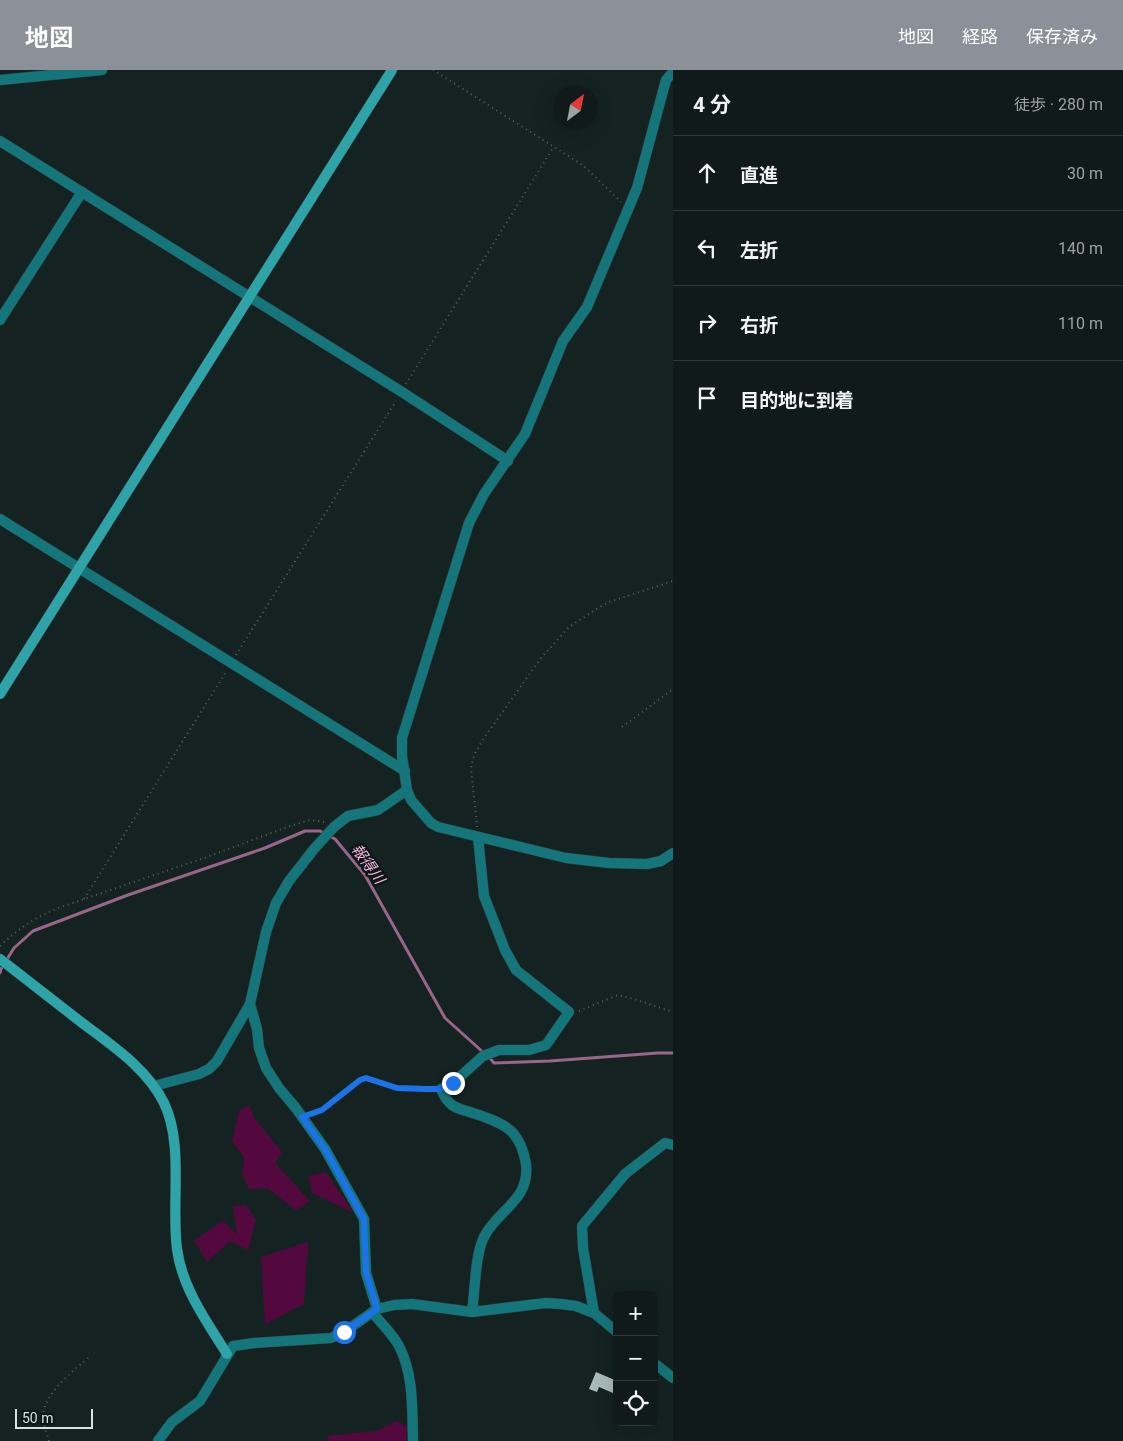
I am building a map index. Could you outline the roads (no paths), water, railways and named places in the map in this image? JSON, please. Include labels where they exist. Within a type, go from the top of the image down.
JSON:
[{"type":"street","points":[[0,80],[102,70]]},
{"type":"street","points":[[0,694],[392,70]]},
{"type":"street","points":[[673,72],[666,80],[642,170],[628,209],[586,308],[563,341],[526,434],[484,494],[469,523],[402,738],[402,756],[407,790],[411,800],[431,823],[438,827],[566,858],[609,863],[647,864],[661,860],[673,853]]},
{"type":"street","points":[[0,141],[402,392],[508,461]]},
{"type":"street","points":[[0,320],[82,192]]},
{"type":"street","points":[[0,519],[405,771]]},
{"type":"street","points":[[154,1086],[199,1074],[209,1069],[217,1061],[250,1004],[266,932],[276,903],[289,881],[314,849],[348,816],[378,810],[407,790]]},
{"type":"street","points":[[472,1312],[478,1254],[490,1228],[518,1198],[524,1187],[527,1173],[525,1158],[522,1145],[512,1132],[495,1122],[449,1104],[440,1089],[453,1083],[483,1056],[499,1050],[529,1050],[546,1045],[569,1012],[516,970],[505,950],[484,896],[478,837]]},
{"type":"street","points":[[0,959],[119,1051],[154,1086],[164,1104],[175,1147],[174,1215],[177,1251],[182,1270],[202,1316],[227,1354]]},
{"type":"street","points":[[250,1004],[257,1029],[259,1048],[266,1068],[325,1149],[364,1219],[366,1272],[375,1311],[399,1347],[408,1369],[412,1391],[413,1441]]},
{"type":"street","points":[[594,1313],[583,1248],[582,1226],[624,1174],[665,1143],[673,1145]]},
{"type":"street","points":[[158,1441],[172,1422],[200,1401],[233,1346],[331,1338],[344,1332],[375,1311],[394,1305],[412,1304],[472,1312],[546,1303],[576,1306],[594,1313],[613,1329]]},
{"type":"street","points":[[658,1365],[673,1378]]},
{"type":"waterway","name":"報得川","points":[[0,973],[14,948],[33,931],[128,895],[265,848],[305,831],[320,831],[335,839],[365,875],[445,1018],[484,1053]]},
{"type":"waterway","name":"報得川","points":[[489,1057],[494,1063],[673,1053]]}]
